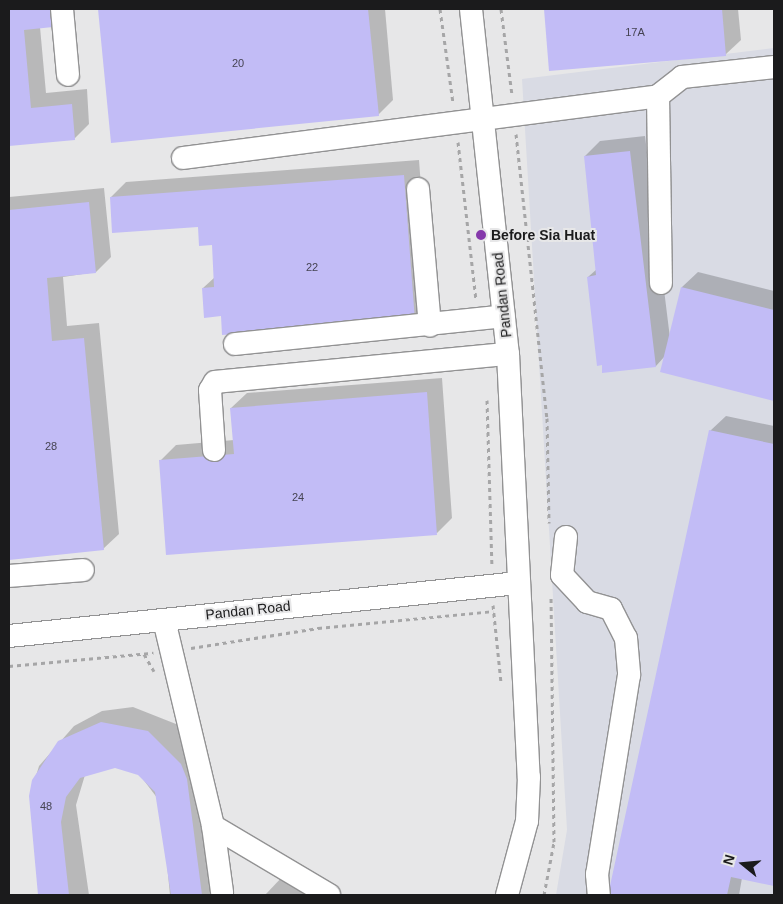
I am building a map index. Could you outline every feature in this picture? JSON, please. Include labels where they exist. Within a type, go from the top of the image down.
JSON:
[{"type":"street","points":[[62,9],[68,75]]},
{"type":"street","name":"Pandan Road","points":[[471,9],[508,354],[529,796],[506,895]]},
{"type":"street","points":[[183,158],[455,119],[658,96],[682,77],[774,67]]},
{"type":"street","points":[[658,96],[661,283]]},
{"type":"street","points":[[418,189],[430,326]]},
{"type":"street","points":[[235,344],[430,326],[504,316]]},
{"type":"street","points":[[214,450],[210,390],[215,382],[508,354]]},
{"type":"street","points":[[558,531],[562,575],[587,602],[611,609],[626,638],[628,675],[597,874],[598,895]]},
{"type":"street","points":[[9,576],[84,570]]},
{"type":"street","name":"Pandan Road","points":[[9,636],[518,583]]},
{"type":"street","points":[[164,620],[213,826],[222,892]]},
{"type":"street","points":[[213,826],[329,895]]},
{"type":"path","points":[[440,9],[455,119],[478,319]]},
{"type":"path","points":[[500,9],[514,112],[558,531]]},
{"type":"path","points":[[487,396],[493,611],[502,686]]},
{"type":"path","points":[[544,895],[554,842],[551,584]]},
{"type":"path","points":[[9,666],[172,652],[318,628],[493,611]]},
{"type":"shaded area","points":[[774,48],[774,895],[556,895],[567,830],[522,79]]},
{"type":"building","points":[[9,9],[51,9],[53,27],[24,30],[31,108],[72,104],[75,140],[9,146]]},
{"type":"building","points":[[98,9],[368,9],[379,116],[111,143]]},
{"type":"building","points":[[544,9],[722,9],[726,56],[549,71]]},
{"type":"building","points":[[630,151],[656,367],[602,373],[602,365],[597,366],[587,277],[596,275],[584,156]]},
{"type":"building","points":[[404,175],[415,321],[222,335],[221,316],[204,318],[202,288],[214,287],[212,245],[199,246],[198,227],[112,233],[110,197]]},
{"type":"building","points":[[89,202],[96,273],[47,278],[52,341],[84,338],[104,550],[9,560],[9,210]]},
{"type":"building","points":[[681,287],[774,310],[774,401],[660,372]]},
{"type":"building","points":[[427,392],[437,535],[166,555],[159,460],[234,454],[230,408]]},
{"type":"building","points":[[709,430],[774,444],[774,886],[731,877],[727,895],[608,895]]},
{"type":"building","points":[[101,722],[148,731],[181,764],[187,779],[202,895],[171,895],[155,792],[138,775],[115,768],[80,778],[66,797],[61,822],[69,895],[38,895],[29,796],[32,780],[58,741]]},
{"type":"place","name":"Before Sia Huat","points":[[481,235]]}]
